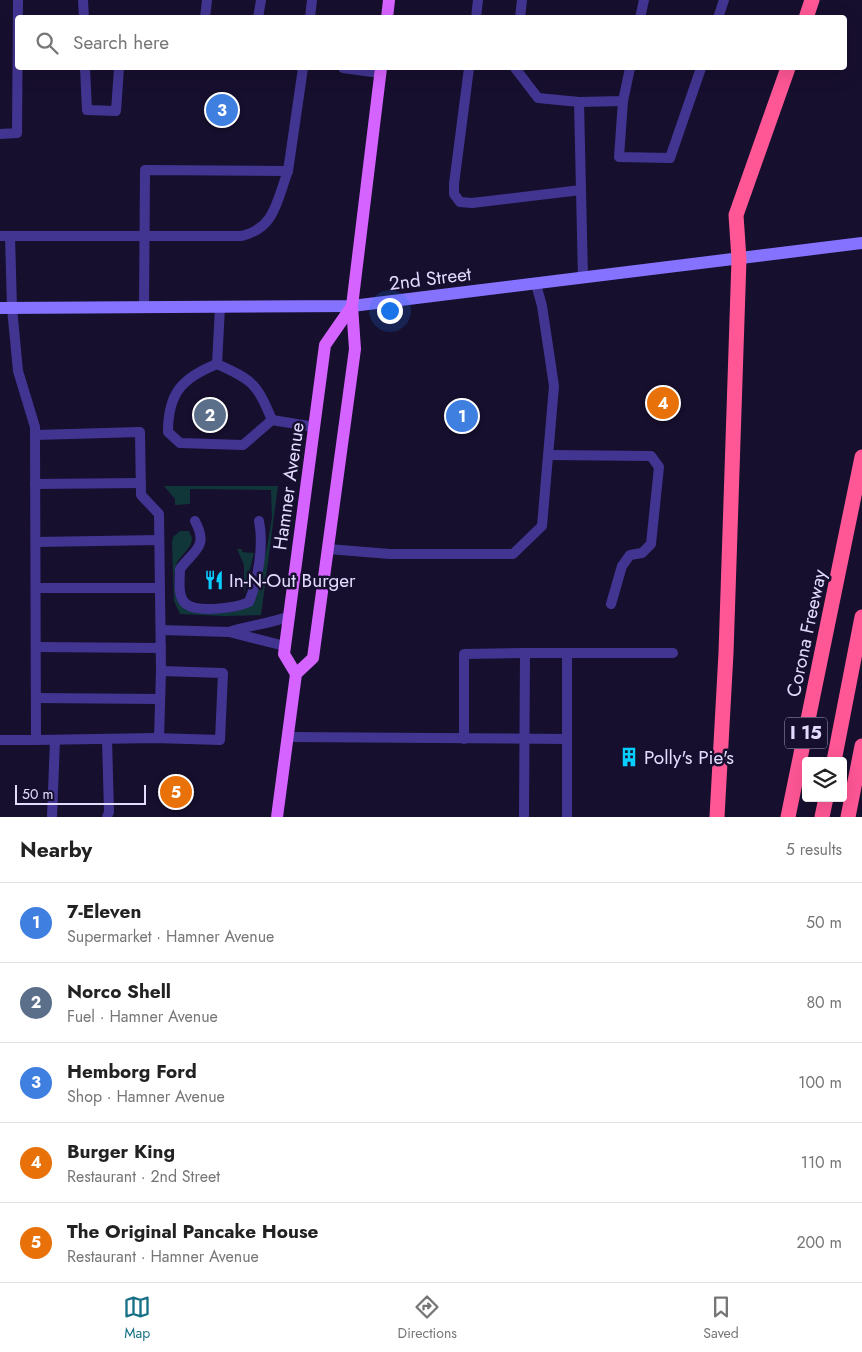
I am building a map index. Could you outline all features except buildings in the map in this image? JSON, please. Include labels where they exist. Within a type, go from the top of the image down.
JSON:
[{"type":"highway","points":[[807,15],[812,0]]},
{"type":"highway","points":[[717,817],[726,653],[739,259],[736,215],[787,70]]},
{"type":"highway","name":"Corona Freeway","points":[[788,817],[862,457]]},
{"type":"highway","points":[[835,757],[862,617]]},
{"type":"highway","points":[[848,817],[862,746]]},
{"type":"highway","points":[[822,817],[825,802]]},
{"type":"main road","points":[[387,15],[389,0]]},
{"type":"main road","name":"Hamner Avenue","points":[[352,306],[325,345],[284,654],[296,674],[313,658],[355,349],[352,306],[381,70]]},
{"type":"main road","name":"2nd Street","points":[[6,308],[352,306],[862,243]]},
{"type":"main road","points":[[277,817],[296,674]]},
{"type":"lane","points":[[18,0],[18,15]]},
{"type":"lane","points":[[83,0],[84,15]]},
{"type":"lane","points":[[205,15],[207,0]]},
{"type":"lane","points":[[258,15],[261,0]]},
{"type":"lane","points":[[310,15],[312,0]]},
{"type":"lane","points":[[476,15],[478,0]]},
{"type":"lane","points":[[520,15],[522,0]]},
{"type":"lane","points":[[641,15],[644,0]]},
{"type":"lane","points":[[719,15],[724,0]]},
{"type":"lane","points":[[0,134],[17,133],[17,70]]},
{"type":"lane","points":[[85,70],[87,110],[116,111],[119,70]]},
{"type":"lane","points":[[36,740],[35,427],[18,371],[6,308],[5,236],[241,236],[255,233],[272,216],[288,171],[303,70]]},
{"type":"lane","points":[[469,70],[454,184],[454,194],[460,202],[472,204],[581,190]]},
{"type":"lane","points":[[517,70],[538,98],[579,102],[623,101]]},
{"type":"lane","points":[[630,70],[623,101],[619,157],[670,158],[700,70]]},
{"type":"lane","points":[[579,102],[583,278]]},
{"type":"lane","points":[[144,307],[145,170],[288,171]]},
{"type":"lane","points":[[328,549],[390,554],[512,554],[542,526],[550,455],[554,386],[542,306],[536,284]]},
{"type":"lane","points":[[218,364],[220,307]]},
{"type":"lane","points":[[218,364],[198,372],[176,390],[168,414],[168,432],[180,443],[243,445],[272,420]]},
{"type":"lane","points":[[218,364],[255,384],[272,420]]},
{"type":"lane","points":[[272,420],[315,427]]},
{"type":"lane","points":[[35,435],[140,432],[141,495],[159,514],[160,738]]},
{"type":"lane","points":[[550,455],[651,456],[659,467],[651,544],[642,553],[630,555],[622,566],[611,604]]},
{"type":"lane","points":[[35,484],[141,483]]},
{"type":"lane","points":[[195,521],[201,533],[200,543],[195,553],[180,569],[181,596],[185,603],[206,608],[226,608],[248,602],[253,592],[261,554],[260,521]]},
{"type":"lane","points":[[36,542],[160,540]]},
{"type":"lane","points":[[36,588],[160,588]]},
{"type":"lane","points":[[229,632],[248,626],[272,623],[290,616]]},
{"type":"lane","points":[[161,630],[229,632],[285,646]]},
{"type":"lane","points":[[36,647],[161,648]]},
{"type":"lane","points":[[524,817],[525,653]]},
{"type":"lane","points":[[567,653],[567,817]]},
{"type":"lane","points":[[464,739],[464,654],[673,653]]},
{"type":"lane","points":[[0,744],[0,740],[160,738],[220,740],[223,673],[161,671]]},
{"type":"lane","points":[[36,698],[160,699]]},
{"type":"lane","points":[[288,738],[567,739]]},
{"type":"lane","points":[[107,739],[109,812],[107,817]]},
{"type":"lane","points":[[52,817],[55,740]]},
{"type":"green space","points":[[164,486],[278,486],[261,615],[180,614],[174,601],[172,542],[173,537],[180,531],[189,531],[192,538],[191,545],[176,565],[174,576],[175,589],[179,604],[231,611],[251,606],[267,548],[272,517],[271,490],[190,489],[190,504],[175,505],[175,499]]},
{"type":"green space","points":[[237,549],[242,549],[242,552],[254,553],[244,593],[244,565]]},
{"type":"place","name":"Hemborg Ford","points":[[222,110]]},
{"type":"place","name":"Burger King","points":[[663,403]]},
{"type":"place","name":"Norco Shell","points":[[210,415]]},
{"type":"place","name":"7-Eleven","points":[[462,416]]},
{"type":"place","name":"In-N-Out Burger","points":[[214,580]]},
{"type":"place","name":"Polly's Pie's","points":[[629,757]]},
{"type":"place","name":"The Original Pancake House","points":[[176,792]]}]
